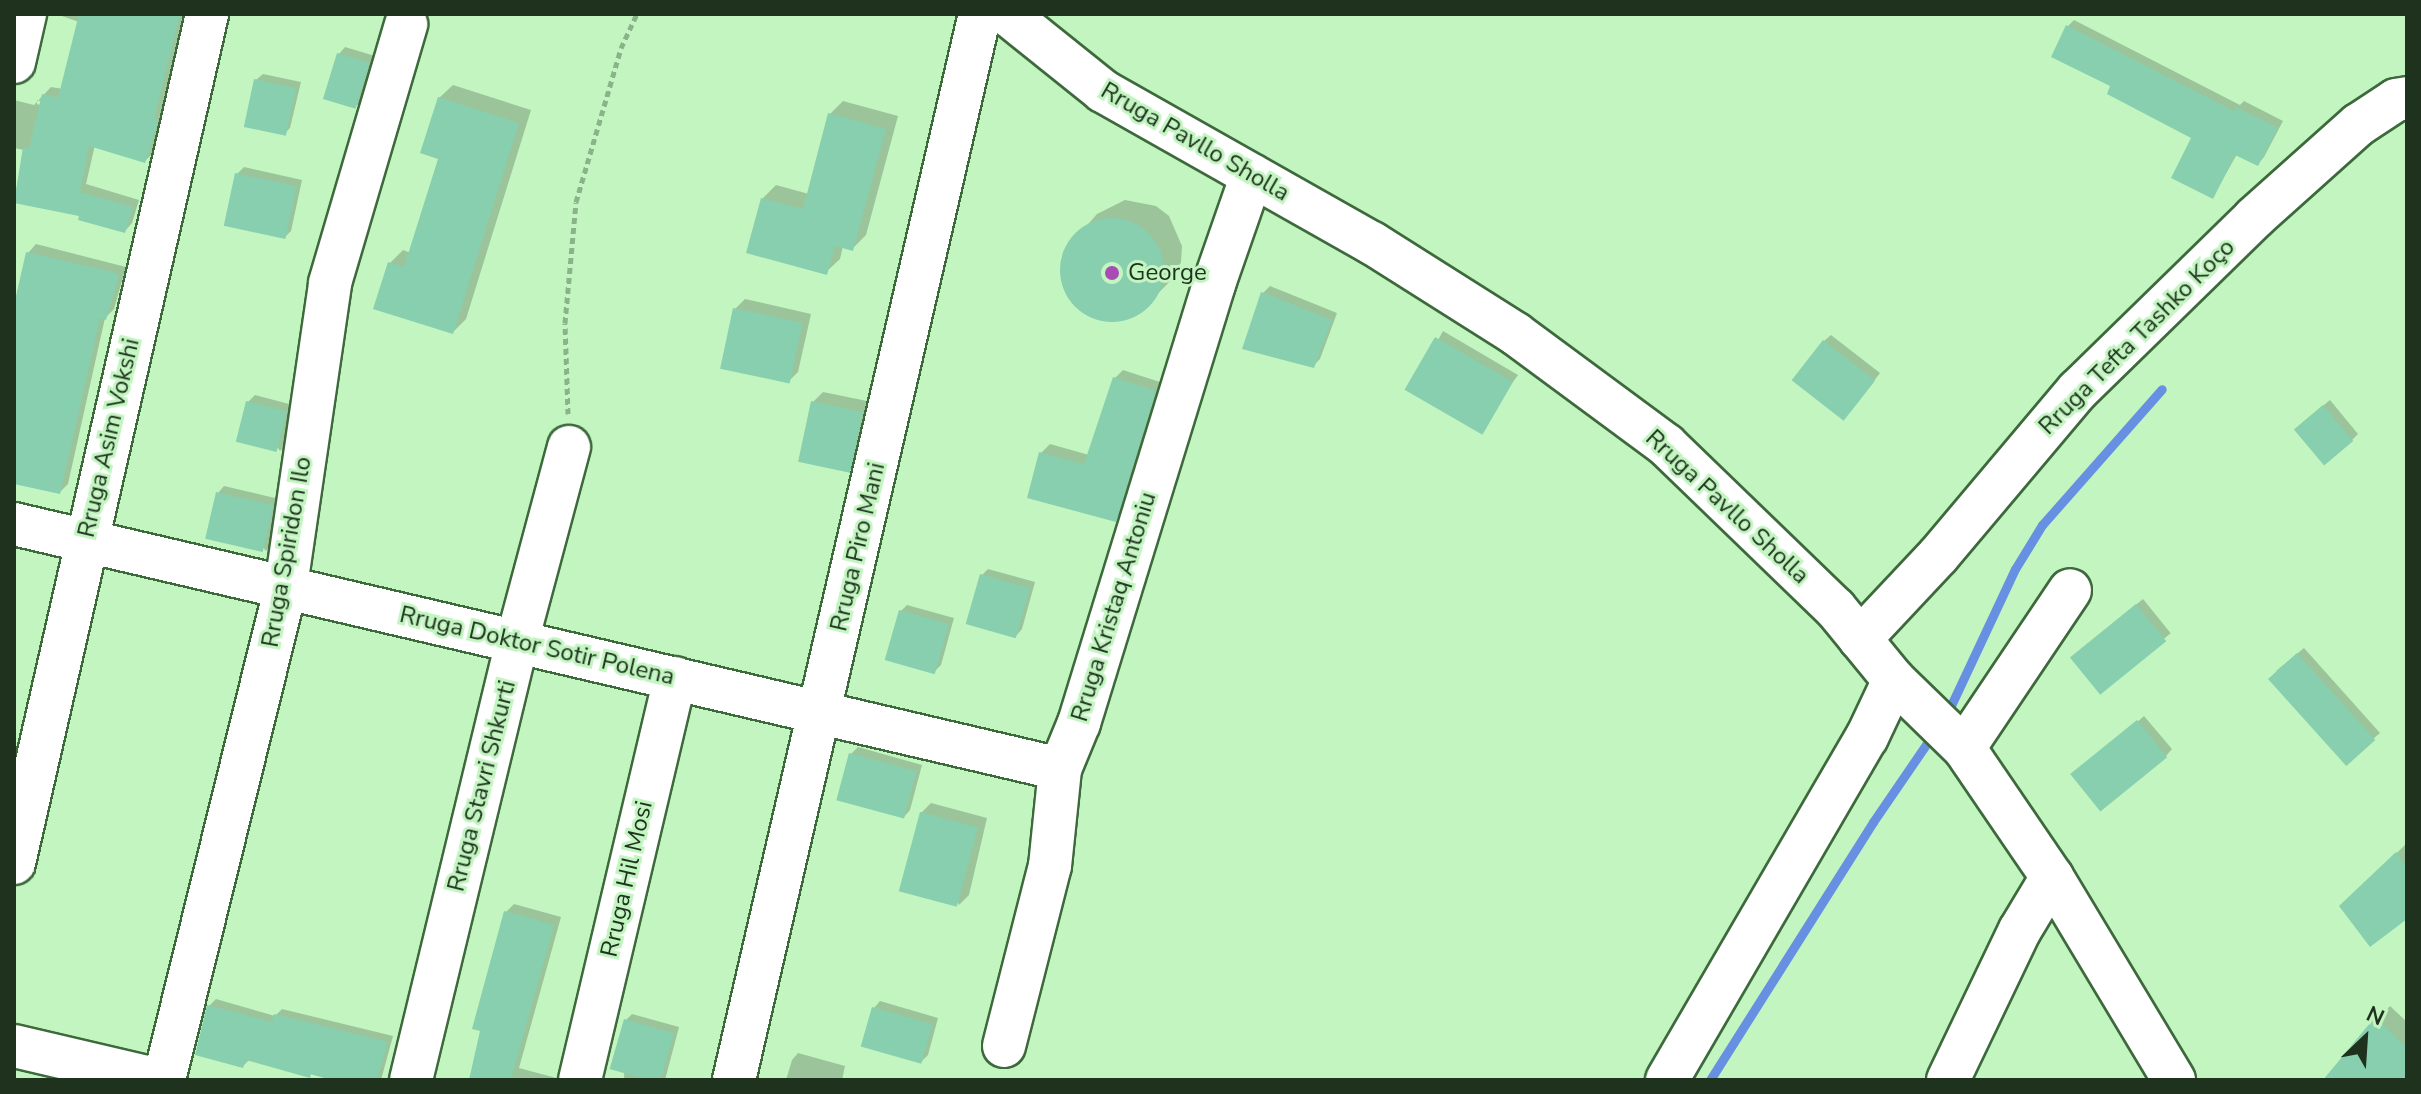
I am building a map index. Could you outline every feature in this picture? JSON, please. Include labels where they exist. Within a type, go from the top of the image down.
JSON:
[{"type":"street","points":[[14,62],[25,14]]},
{"type":"street","name":"Rruga Asim Vokshi","points":[[14,863],[207,14]]},
{"type":"street","name":"Rruga Piro Mani","points":[[734,1080],[980,14]]},
{"type":"street","name":"Rruga Pavllo Sholla","points":[[1007,14],[1103,91],[1372,243],[1516,334],[1666,445],[1835,608],[1906,693],[1964,748],[2052,877],[2174,1080]]},
{"type":"street","name":"Rruga Spiridon Ilo","points":[[162,1080],[286,586],[330,283],[406,24]]},
{"type":"street","name":"Rruga Tefta Tashko Koço","points":[[1860,639],[1938,556],[2078,390],[2254,218],[2358,125],[2396,100],[2407,98]]},
{"type":"street","name":"Rruga Kristaq Antoniu","points":[[1004,1046],[1050,866],[1060,769],[1079,723],[1214,284],[1252,175]]},
{"type":"street","name":"Rruga Stavri Shkurti","points":[[411,1080],[517,641],[569,447]]},
{"type":"street","name":"Rruga Doktor Sotir Polena","points":[[14,524],[1060,769]]},
{"type":"street","points":[[1964,748],[2070,590]]},
{"type":"street","name":"Rruga Hil Mosi","points":[[580,1080],[675,678]]},
{"type":"street","points":[[1667,1080],[1867,737],[1906,693]]},
{"type":"street","points":[[1948,1080],[2020,930],[2052,877]]},
{"type":"street","points":[[14,1046],[162,1080]]},
{"type":"path","points":[[569,447],[565,323],[576,202],[621,48],[637,14]]},
{"type":"building","points":[[79,14],[180,14],[154,119],[158,122],[145,163],[89,146],[80,192],[133,207],[125,233],[78,220],[79,216],[14,203],[23,147],[29,148],[42,94],[58,98]]},
{"type":"building","points":[[2066,25],[2234,111],[2236,107],[2278,128],[2258,166],[2235,155],[2213,199],[2171,178],[2191,138],[2107,94],[2110,86],[2051,57]]},
{"type":"building","points":[[337,53],[370,63],[355,109],[323,99]]},
{"type":"building","points":[[254,79],[296,88],[286,136],[244,127]]},
{"type":"building","points":[[438,97],[519,123],[453,334],[373,309],[388,262],[404,267],[438,159],[420,153]]},
{"type":"building","points":[[828,113],[886,129],[853,251],[835,246],[827,275],[746,253],[761,198],[803,209]]},
{"type":"building","points":[[235,173],[297,186],[285,239],[224,226]]},
{"type":"building","name":"George","points":[[1112,218],[1132,222],[1155,241],[1164,270],[1160,290],[1141,313],[1112,322],[1092,318],[1069,299],[1060,270],[1064,250],[1083,227]]},
{"type":"building","points":[[26,252],[114,272],[119,276],[106,320],[100,318],[60,494],[14,484],[14,305]]},
{"type":"building","points":[[1261,292],[1332,320],[1314,368],[1242,349]]},
{"type":"building","points":[[733,308],[802,323],[790,383],[720,369]]},
{"type":"building","points":[[1435,337],[1513,382],[1482,435],[1404,390]]},
{"type":"building","points":[[1823,340],[1875,381],[1844,421],[1792,380]]},
{"type":"building","points":[[1113,377],[1156,391],[1116,522],[1027,498],[1039,452],[1084,464]]},
{"type":"building","points":[[246,401],[287,411],[277,452],[236,442]]},
{"type":"building","points":[[811,401],[863,412],[850,473],[798,462]]},
{"type":"building","points":[[2323,405],[2353,441],[2324,465],[2294,429]]},
{"type":"building","points":[[216,492],[273,505],[263,552],[205,539]]},
{"type":"building","points":[[980,574],[1030,588],[1016,638],[966,624]]},
{"type":"building","points":[[2136,604],[2166,641],[2100,695],[2070,657]]},
{"type":"building","points":[[899,610],[949,624],[935,674],[885,660]]},
{"type":"building","points":[[2297,653],[2375,740],[2346,766],[2268,679]]},
{"type":"building","points":[[2137,720],[2167,757],[2100,811],[2070,774]]},
{"type":"building","points":[[849,753],[917,771],[904,818],[836,800]]},
{"type":"building","points":[[920,812],[978,828],[957,907],[899,891]]},
{"type":"building","points":[[2396,852],[2407,868],[2407,919],[2370,947],[2339,906]]},
{"type":"building","points":[[504,911],[554,925],[511,1080],[469,1080],[480,1031],[472,1029]]},
{"type":"building","points":[[207,1005],[272,1022],[274,1014],[388,1042],[377,1080],[331,1080],[311,1074],[310,1078],[246,1060],[243,1068],[195,1055]]},
{"type":"building","points":[[872,1007],[933,1024],[921,1064],[861,1046]]},
{"type":"building","points":[[2375,1017],[2407,1048],[2407,1080],[2323,1080]]},
{"type":"building","points":[[624,1019],[674,1033],[661,1080],[648,1080],[610,1069]]},
{"type":"waterway","points":[[1947,714],[2015,569],[2042,525],[2162,389]]},
{"type":"waterway","points":[[1710,1080],[1873,822],[1934,733]]},
{"type":"place","name":"George","points":[[1112,273]]}]
